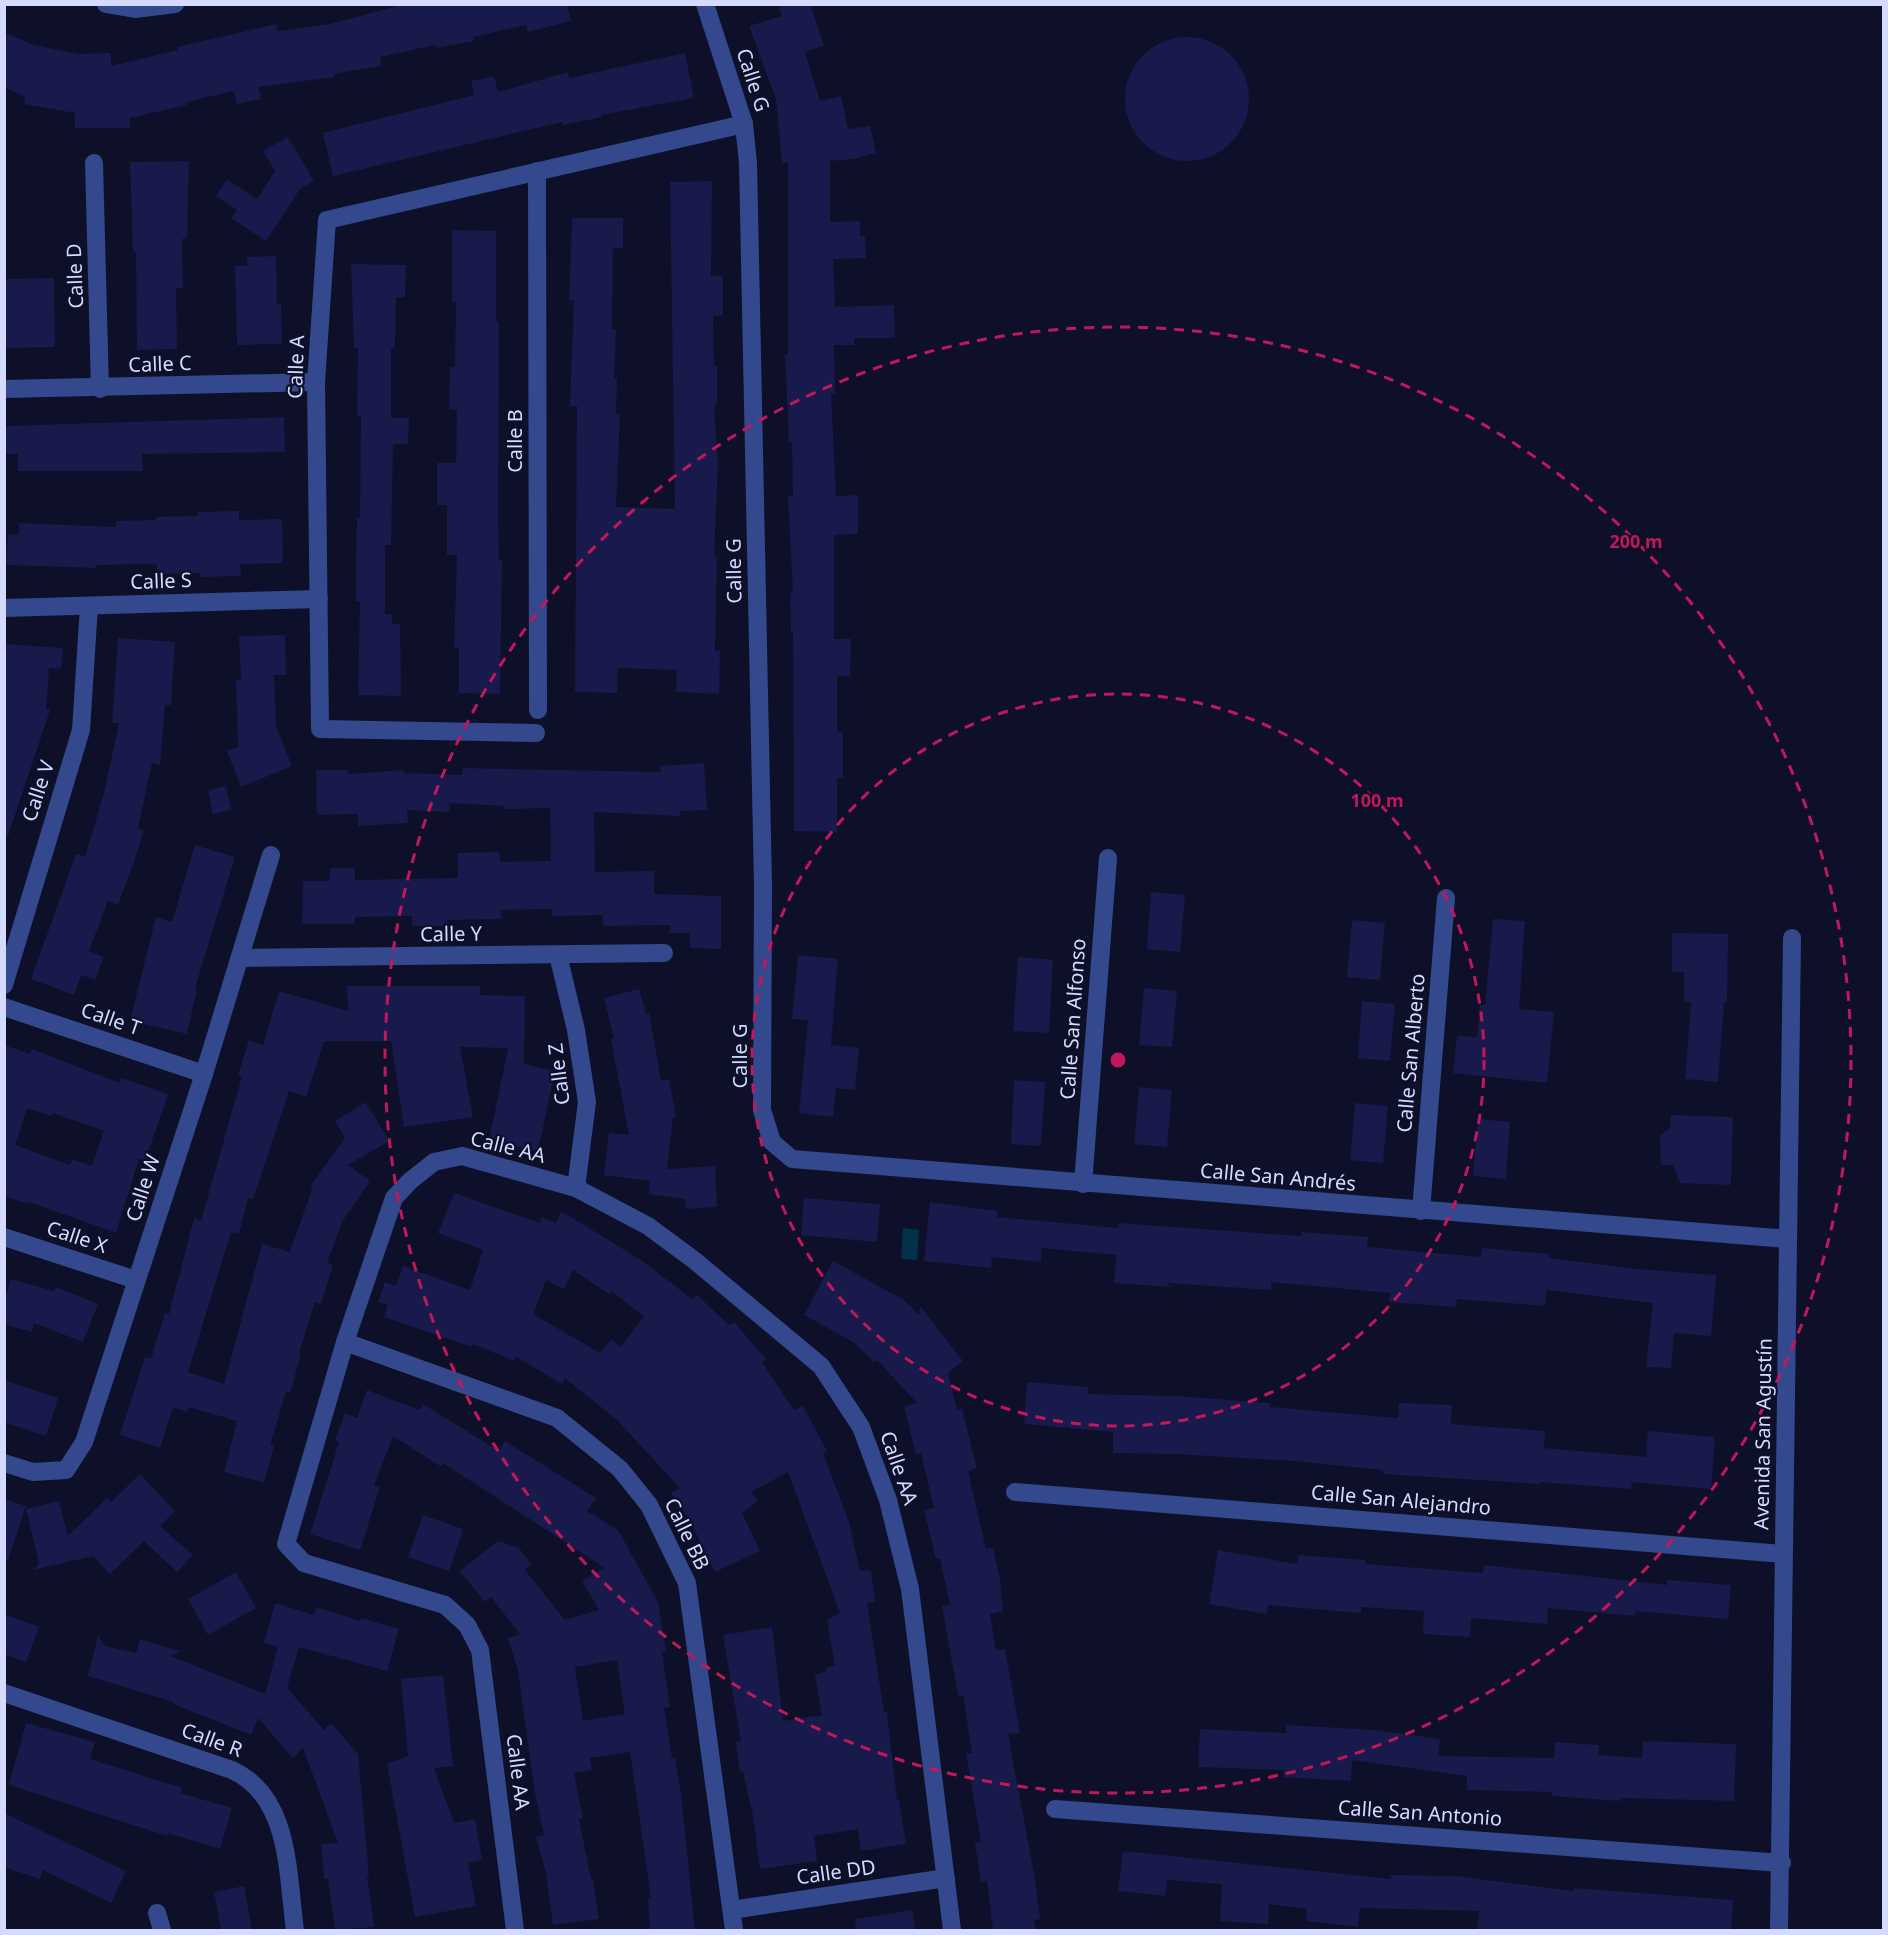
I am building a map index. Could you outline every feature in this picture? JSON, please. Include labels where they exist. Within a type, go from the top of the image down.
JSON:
[{"type":"street","points":[[106,4],[135,9],[174,4]]},
{"type":"street","name":"Calle G","points":[[705,4],[744,124],[748,163],[762,875],[762,1110],[772,1142]]},
{"type":"street","name":"Calle A","points":[[536,733],[320,729],[316,382],[327,220],[744,124]]},
{"type":"street","name":"Calle D","points":[[94,163],[100,389]]},
{"type":"street","name":"Calle B","points":[[537,171],[538,710]]},
{"type":"street","name":"Calle C","points":[[4,389],[100,389],[316,382]]},
{"type":"street","name":"Calle S","points":[[4,608],[319,599]]},
{"type":"street","name":"Calle V","points":[[4,985],[81,730],[88,606]]},
{"type":"street","name":"Calle W","points":[[4,1463],[33,1472],[66,1470],[84,1442],[204,1074],[271,855]]},
{"type":"street","name":"Calle San Alfonso","points":[[1083,1184],[1108,858]]},
{"type":"street","name":"Calle San Alberto","points":[[1421,1211],[1446,898]]},
{"type":"street","name":"Avenida San Agustín","points":[[1779,1930],[1782,1863],[1792,938]]},
{"type":"street","name":"Calle Y","points":[[240,958],[664,953]]},
{"type":"street","name":"Calle Z","points":[[558,955],[576,1030],[587,1102],[576,1188]]},
{"type":"street","name":"Calle T","points":[[4,1007],[204,1074]]},
{"type":"street","name":"Calle San Andrés","points":[[772,1142],[792,1159],[1788,1239]]},
{"type":"street","name":"Calle AA","points":[[515,1930],[480,1650],[467,1624],[445,1605],[304,1563],[286,1544],[345,1342],[394,1198],[410,1180],[434,1162],[462,1156],[576,1188],[648,1226],[730,1290],[821,1366],[861,1427],[888,1500],[910,1589],[952,1930]]},
{"type":"street","name":"Calle X","points":[[4,1237],[136,1280]]},
{"type":"street","name":"Calle BB","points":[[345,1342],[557,1418],[620,1468],[649,1505],[687,1583],[734,1930]]},
{"type":"street","name":"Calle San Alejandro","points":[[1015,1492],[1784,1554]]},
{"type":"street","name":"Calle R","points":[[4,1694],[232,1770],[252,1782],[268,1798],[279,1822],[295,1930]]},
{"type":"street","name":"Calle San Antonio","points":[[1055,1809],[1782,1863]]},
{"type":"street","name":"Calle DD","points":[[732,1910],[946,1878]]},
{"type":"water","points":[[903,1228],[919,1230],[917,1260],[901,1259]]},
{"type":"building","points":[[405,4],[567,4],[571,21],[528,32],[526,25],[473,37],[474,41],[436,48],[435,45],[380,57],[381,66],[334,74],[334,77],[258,87],[261,99],[237,104],[234,91],[186,102],[187,105],[130,118],[130,128],[75,128],[75,113],[24,104],[25,97],[4,87],[4,32],[33,45],[79,54],[111,53],[111,66],[178,50],[177,47],[276,24],[278,31],[330,24]]},
{"type":"building","points":[[778,4],[810,4],[824,46],[805,52],[820,101],[841,96],[848,129],[870,126],[876,153],[853,159],[830,161],[830,222],[860,221],[860,236],[865,236],[866,258],[833,259],[835,307],[894,305],[895,338],[854,338],[854,345],[834,345],[835,394],[831,394],[836,496],[858,495],[858,534],[834,535],[834,639],[851,639],[850,676],[837,676],[837,732],[843,732],[843,778],[837,778],[837,832],[794,831],[793,632],[791,632],[790,593],[793,593],[788,496],[793,496],[792,442],[789,442],[785,354],[788,354],[788,163],[782,163],[776,99],[749,26],[782,16]]},
{"type":"building","points":[[1187,37],[1211,42],[1231,55],[1244,75],[1249,99],[1244,123],[1231,143],[1211,156],[1187,161],[1163,156],[1143,143],[1130,123],[1125,99],[1130,75],[1143,55],[1163,42]]},
{"type":"building","points":[[685,53],[694,98],[601,115],[602,117],[563,125],[562,122],[333,176],[323,133],[474,95],[471,81],[494,76],[498,92],[568,72],[569,78]]},
{"type":"building","points":[[288,137],[314,181],[300,189],[266,241],[231,218],[237,210],[216,196],[227,179],[257,199],[275,171],[263,151]]},
{"type":"building","points":[[189,161],[187,239],[182,239],[183,288],[176,288],[177,349],[137,350],[136,252],[133,252],[130,162]]},
{"type":"building","points":[[712,181],[711,276],[723,275],[723,315],[713,316],[714,366],[717,366],[717,405],[714,405],[718,463],[714,557],[717,557],[715,651],[720,651],[719,694],[676,692],[677,670],[618,668],[617,693],[575,692],[577,406],[570,406],[574,300],[569,300],[572,218],[623,218],[623,248],[613,248],[612,329],[616,329],[614,378],[617,378],[616,414],[620,414],[616,507],[675,509],[670,182]]},
{"type":"building","points":[[452,230],[496,231],[496,321],[499,321],[498,517],[499,560],[502,560],[500,694],[459,693],[459,648],[454,648],[457,555],[447,555],[447,505],[437,505],[437,463],[456,463],[457,410],[449,410],[450,367],[455,367],[456,302],[452,302]]},
{"type":"building","points":[[276,256],[277,304],[281,304],[282,344],[237,345],[235,266],[247,266],[247,257]]},
{"type":"building","points":[[351,264],[406,265],[405,297],[396,297],[395,348],[391,348],[391,418],[409,418],[408,444],[393,444],[391,545],[385,545],[385,614],[392,614],[392,624],[400,624],[401,696],[358,695],[360,601],[356,601],[356,558],[357,518],[360,518],[361,416],[357,416],[358,348],[354,348]]},
{"type":"building","points":[[54,278],[55,347],[5,348],[4,279]]},
{"type":"building","points":[[284,417],[285,452],[142,454],[143,471],[18,471],[18,454],[4,454],[4,426]]},
{"type":"building","points":[[239,511],[239,520],[282,519],[283,563],[240,564],[241,576],[200,577],[200,573],[157,574],[157,565],[148,564],[97,565],[96,568],[6,565],[8,534],[19,535],[19,523],[116,527],[116,521],[198,516],[198,512]]},
{"type":"building","points":[[285,635],[286,675],[274,675],[276,726],[292,766],[241,787],[227,751],[238,747],[236,680],[241,680],[239,636]]},
{"type":"building","points":[[118,638],[175,642],[171,705],[165,705],[160,765],[152,763],[138,828],[144,830],[135,859],[118,905],[108,901],[89,951],[104,957],[95,980],[81,975],[74,995],[31,979],[76,854],[85,857],[104,793],[119,723],[112,723]]},
{"type":"building","points":[[4,644],[63,648],[61,669],[49,668],[46,709],[50,710],[8,836],[4,836]]},
{"type":"building","points":[[704,763],[707,810],[680,811],[680,816],[594,812],[595,872],[654,871],[654,894],[721,896],[721,949],[690,948],[690,933],[669,933],[670,925],[603,926],[603,915],[552,916],[552,909],[501,910],[501,919],[447,920],[447,926],[412,926],[412,916],[355,917],[355,924],[302,924],[303,881],[330,881],[330,868],[355,868],[355,880],[458,878],[458,853],[499,852],[500,862],[551,861],[550,808],[504,809],[504,806],[450,803],[449,812],[407,810],[408,823],[358,826],[358,814],[317,815],[316,770],[348,770],[349,774],[404,770],[404,773],[462,775],[463,768],[661,772],[660,766]]},
{"type":"building","points":[[226,786],[231,810],[213,814],[208,790]]},
{"type":"building","points":[[195,845],[235,857],[195,988],[197,989],[187,1034],[130,1021],[156,917],[172,922]]},
{"type":"building","points":[[1151,892],[1185,895],[1180,952],[1147,949]]},
{"type":"building","points":[[1493,919],[1525,921],[1519,1009],[1554,1012],[1547,1083],[1453,1073],[1457,1036],[1477,1037],[1480,1005],[1485,1005]]},
{"type":"building","points":[[1352,920],[1385,923],[1380,980],[1347,977]]},
{"type":"building","points":[[1672,933],[1728,934],[1727,1002],[1724,1002],[1718,1082],[1685,1079],[1691,1002],[1684,1002],[1684,972],[1672,972]]},
{"type":"building","points":[[798,955],[838,959],[831,1045],[859,1048],[855,1090],[836,1088],[833,1117],[799,1113],[808,1020],[792,1019]]},
{"type":"building","points":[[1018,957],[1053,960],[1049,1033],[1013,1031]]},
{"type":"building","points":[[347,986],[480,986],[480,995],[525,996],[524,1064],[555,1071],[538,1151],[489,1141],[508,1048],[460,1047],[473,1117],[404,1127],[391,1041],[324,1041],[306,1097],[289,1091],[253,1199],[248,1198],[239,1234],[231,1232],[188,1372],[224,1384],[262,1244],[290,1252],[313,1186],[309,1188],[345,1138],[335,1121],[366,1102],[389,1141],[348,1165],[370,1181],[342,1222],[327,1263],[333,1265],[321,1304],[315,1302],[299,1353],[301,1354],[290,1393],[286,1392],[270,1445],[274,1446],[264,1483],[224,1472],[237,1421],[189,1407],[187,1412],[173,1407],[160,1448],[120,1435],[145,1357],[151,1359],[165,1313],[169,1314],[194,1218],[201,1221],[242,1076],[238,1075],[249,1040],[263,1045],[279,991],[348,1011]]},
{"type":"building","points":[[1144,988],[1177,991],[1172,1047],[1139,1045]]},
{"type":"building","points":[[639,989],[646,1014],[649,1013],[661,1081],[669,1079],[676,1117],[673,1118],[667,1169],[715,1166],[717,1207],[686,1209],[685,1199],[649,1194],[650,1181],[604,1175],[609,1133],[629,1135],[611,1039],[614,1038],[604,998]]},
{"type":"building","points":[[1362,1001],[1395,1004],[1390,1061],[1358,1058]]},
{"type":"building","points":[[4,1045],[30,1054],[32,1049],[120,1083],[121,1078],[168,1094],[145,1161],[139,1159],[116,1233],[29,1202],[28,1204],[4,1196]],"holes":[[[27,1108],[51,1116],[53,1113],[104,1131],[92,1166],[72,1159],[70,1165],[15,1145]]]},
{"type":"building","points":[[1014,1080],[1045,1082],[1041,1146],[1011,1144]]},
{"type":"building","points":[[1139,1087],[1172,1090],[1167,1147],[1134,1144]]},
{"type":"building","points":[[1355,1103],[1388,1106],[1383,1163],[1350,1160]]},
{"type":"building","points":[[1671,1115],[1733,1117],[1731,1185],[1680,1183],[1673,1165],[1661,1165],[1660,1135],[1670,1128]]},
{"type":"building","points":[[1478,1119],[1510,1122],[1506,1179],[1473,1176]]},
{"type":"building","points":[[454,1193],[540,1223],[542,1217],[556,1223],[561,1212],[641,1260],[692,1299],[696,1294],[729,1325],[734,1322],[766,1359],[762,1362],[794,1410],[803,1406],[827,1451],[823,1453],[849,1522],[860,1571],[871,1570],[875,1602],[867,1603],[884,1712],[887,1712],[897,1800],[899,1800],[906,1844],[861,1851],[858,1829],[814,1836],[817,1861],[760,1869],[753,1816],[743,1772],[740,1772],[736,1742],[741,1741],[723,1635],[772,1627],[783,1721],[822,1715],[815,1675],[826,1671],[825,1668],[835,1666],[827,1620],[840,1613],[788,1472],[751,1492],[758,1501],[742,1513],[760,1551],[715,1572],[690,1521],[671,1493],[680,1488],[616,1419],[565,1378],[562,1384],[516,1357],[514,1361],[473,1344],[472,1347],[384,1317],[388,1305],[378,1302],[385,1282],[396,1286],[403,1266],[470,1290],[483,1250],[438,1233]],"holes":[[[573,1270],[609,1294],[611,1291],[644,1316],[621,1347],[611,1339],[600,1353],[533,1314],[546,1280],[564,1289]]]},
{"type":"building","points":[[804,1198],[880,1204],[877,1242],[801,1235]]},
{"type":"building","points":[[930,1202],[997,1211],[997,1217],[1118,1228],[1118,1223],[1301,1236],[1301,1232],[1368,1237],[1367,1247],[1481,1257],[1482,1248],[1550,1254],[1549,1258],[1637,1269],[1716,1275],[1711,1336],[1674,1333],[1671,1368],[1646,1367],[1653,1303],[1547,1290],[1545,1306],[1457,1299],[1456,1307],[1389,1302],[1390,1293],[1271,1282],[1271,1290],[1166,1283],[1171,1287],[1114,1283],[1116,1255],[1042,1248],[1041,1262],[992,1257],[991,1268],[924,1261]]},
{"type":"building","points":[[833,1261],[904,1300],[919,1315],[920,1306],[963,1361],[948,1373],[957,1410],[962,1408],[977,1468],[968,1471],[986,1549],[993,1548],[1000,1580],[1003,1611],[990,1614],[996,1650],[1005,1649],[1020,1733],[1008,1734],[1034,1874],[1040,1919],[1034,1920],[1036,1930],[993,1930],[987,1881],[981,1882],[975,1843],[981,1842],[966,1753],[972,1753],[963,1695],[958,1696],[942,1606],[950,1605],[940,1558],[936,1559],[924,1510],[934,1508],[921,1453],[916,1455],[904,1406],[917,1403],[877,1360],[874,1362],[853,1342],[804,1315]]},
{"type":"building","points":[[11,1279],[54,1291],[56,1287],[98,1304],[83,1342],[34,1323],[32,1332],[4,1324],[4,1303]]},
{"type":"building","points":[[4,1380],[58,1398],[46,1436],[4,1422]]},
{"type":"building","points":[[1027,1382],[1088,1387],[1088,1394],[1176,1396],[1270,1403],[1270,1407],[1398,1418],[1399,1403],[1452,1405],[1451,1424],[1545,1431],[1544,1448],[1646,1457],[1648,1431],[1715,1437],[1711,1489],[1632,1482],[1631,1489],[1541,1482],[1541,1484],[1383,1474],[1383,1470],[1294,1461],[1113,1453],[1113,1432],[1024,1424]]},
{"type":"building","points":[[367,1390],[419,1410],[423,1404],[499,1451],[505,1441],[596,1498],[587,1511],[618,1530],[658,1602],[666,1651],[662,1652],[670,1707],[664,1708],[672,1758],[675,1758],[681,1794],[695,1930],[650,1930],[648,1899],[651,1899],[630,1752],[590,1758],[592,1770],[574,1773],[583,1818],[579,1819],[591,1879],[593,1879],[599,1919],[553,1925],[546,1873],[536,1837],[544,1835],[534,1788],[518,1671],[508,1638],[520,1634],[491,1597],[485,1602],[460,1571],[498,1541],[519,1548],[531,1564],[525,1570],[565,1620],[599,1610],[582,1581],[605,1568],[443,1463],[440,1466],[393,1436],[374,1486],[380,1487],[360,1550],[310,1534],[339,1442],[335,1440],[345,1413],[357,1418]],"holes":[[[617,1660],[625,1714],[583,1721],[575,1667]]]},
{"type":"building","points":[[140,1474],[175,1511],[160,1526],[193,1555],[177,1572],[144,1541],[110,1574],[93,1556],[33,1570],[39,1564],[26,1509],[59,1501],[68,1536],[107,1498],[111,1502]]},
{"type":"building","points":[[4,1499],[26,1506],[8,1560],[4,1559]]},
{"type":"building","points":[[423,1515],[463,1529],[449,1571],[408,1557]]},
{"type":"building","points":[[1218,1550],[1297,1564],[1298,1555],[1365,1560],[1365,1564],[1483,1573],[1484,1565],[1667,1585],[1667,1580],[1731,1585],[1728,1619],[1636,1611],[1635,1616],[1548,1608],[1547,1624],[1471,1618],[1470,1637],[1423,1634],[1424,1611],[1361,1607],[1361,1613],[1268,1605],[1266,1614],[1209,1604]]},
{"type":"building","points":[[236,1572],[256,1608],[208,1635],[188,1599]]},
{"type":"building","points":[[275,1603],[314,1615],[317,1607],[360,1621],[361,1618],[399,1629],[387,1671],[299,1647],[287,1688],[324,1730],[331,1723],[358,1754],[369,1875],[367,1876],[374,1927],[335,1930],[328,1879],[324,1879],[321,1844],[338,1843],[303,1748],[293,1758],[258,1718],[251,1735],[173,1704],[174,1702],[88,1676],[98,1636],[105,1646],[136,1653],[140,1639],[180,1651],[171,1656],[265,1694],[278,1647],[264,1643]]},
{"type":"building","points":[[4,1614],[39,1627],[26,1662],[4,1654]]},
{"type":"building","points":[[443,1675],[453,1766],[434,1768],[454,1823],[475,1819],[482,1860],[468,1863],[476,1906],[415,1917],[387,1764],[408,1756],[401,1679]]},
{"type":"building","points":[[26,1723],[95,1742],[90,1759],[182,1788],[180,1793],[232,1808],[220,1849],[168,1833],[167,1836],[9,1785]]},
{"type":"building","points":[[1286,1725],[1376,1730],[1440,1739],[1438,1756],[1554,1758],[1555,1742],[1599,1745],[1598,1755],[1642,1758],[1643,1741],[1736,1744],[1734,1801],[1621,1798],[1620,1801],[1552,1796],[1552,1792],[1467,1790],[1467,1776],[1352,1760],[1351,1781],[1283,1777],[1284,1770],[1198,1767],[1200,1729],[1286,1733]]},
{"type":"building","points":[[4,1813],[126,1871],[111,1903],[43,1870],[40,1879],[4,1867]]},
{"type":"building","points":[[1123,1851],[1391,1879],[1391,1875],[1455,1876],[1574,1891],[1574,1888],[1733,1900],[1731,1930],[1477,1930],[1479,1911],[1360,1908],[1358,1927],[1306,1921],[1307,1909],[1269,1904],[1268,1924],[1220,1921],[1222,1884],[1167,1880],[1165,1896],[1118,1891]]},
{"type":"building","points":[[244,1886],[252,1930],[221,1930],[214,1892]]},
{"type":"building","points":[[913,1910],[915,1930],[856,1930],[855,1919]]}]
